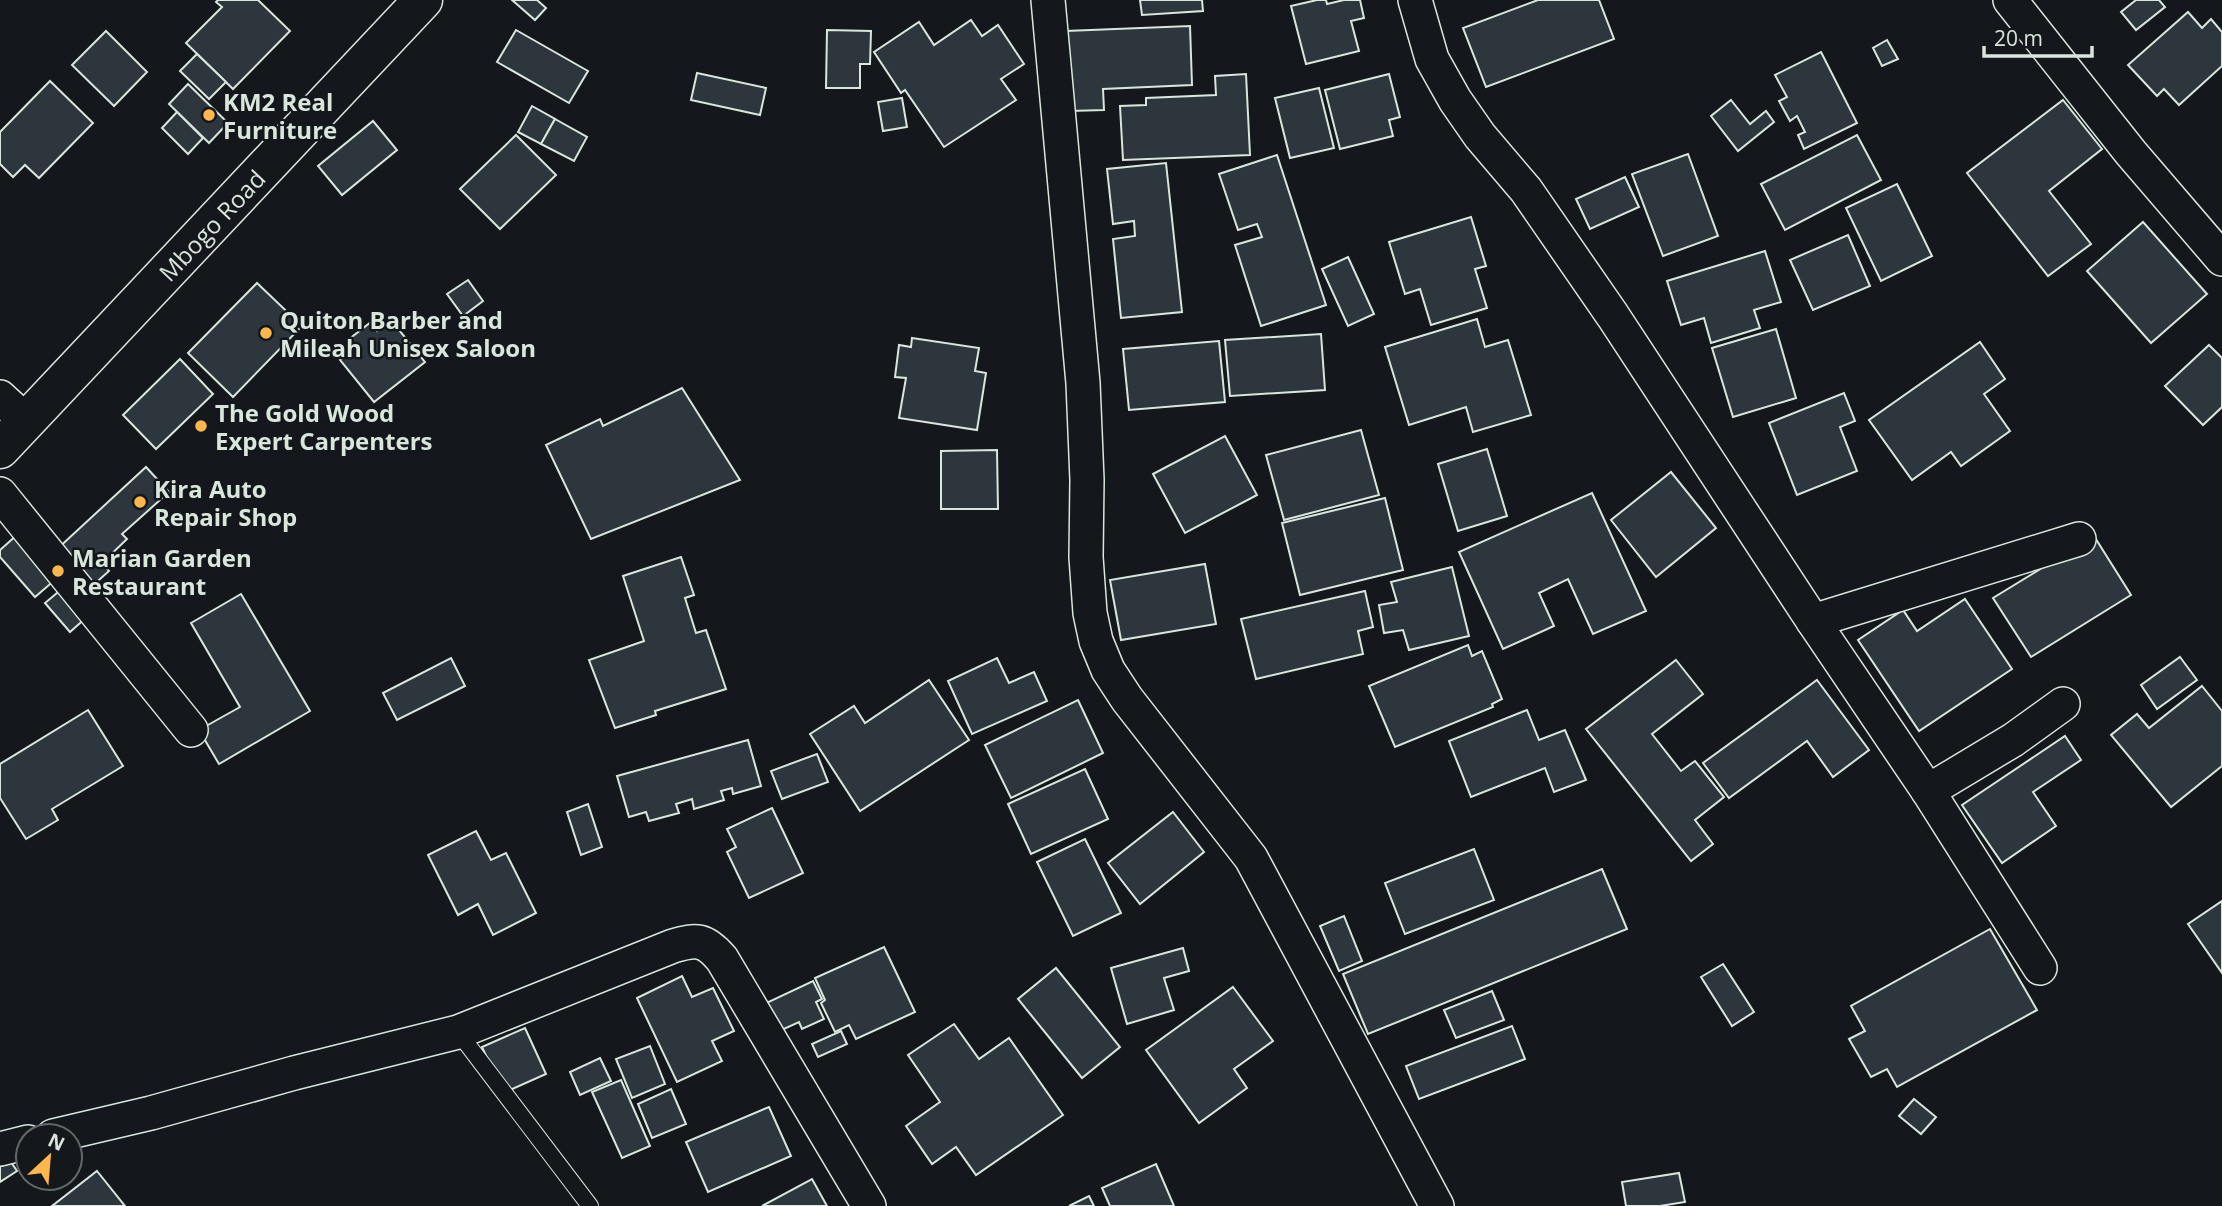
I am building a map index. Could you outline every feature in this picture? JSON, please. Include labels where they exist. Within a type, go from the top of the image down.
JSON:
[{"type":"main road","name":"Mbogo Road","points":[[0,449],[13,409],[423,0]]},
{"type":"street","points":[[1048,0],[1083,383],[1087,480],[1086,557],[1090,613],[1096,642],[1108,670],[1127,699],[1251,858],[1437,1206]]},
{"type":"street","points":[[1415,0],[1433,59],[1455,100],[1480,136],[1534,201],[1613,316],[1928,791],[2040,968]]},
{"type":"street","points":[[2010,0],[2131,153],[2222,259]]},
{"type":"street","points":[[0,494],[191,730]]},
{"type":"street","points":[[1813,621],[2079,539]]},
{"type":"street","points":[[1928,791],[2013,740],[2063,704]]},
{"type":"street","points":[[84,1129],[458,1032],[673,946],[691,941],[702,942],[722,959],[869,1206]]},
{"type":"lane","points":[[458,1032],[590,1206]]},
{"type":"building","points":[[258,0],[290,31],[233,89],[186,43],[222,7],[216,2]]},
{"type":"building","points":[[512,0],[537,0],[546,8],[535,20]]},
{"type":"building","points":[[1140,0],[1202,0],[1203,11],[1142,15]]},
{"type":"building","points":[[1326,0],[1327,4],[1360,0],[1364,18],[1351,21],[1359,51],[1306,64],[1291,6]]},
{"type":"building","points":[[1538,0],[1599,0],[1614,39],[1486,87],[1463,28]]},
{"type":"building","points":[[2136,0],[2159,0],[2165,7],[2136,30],[2121,12]]},
{"type":"building","points":[[2188,12],[2202,28],[2211,19],[2222,32],[2222,66],[2179,105],[2164,89],[2157,96],[2128,65]]},
{"type":"building","points":[[971,20],[982,36],[998,25],[1024,64],[1001,79],[1016,100],[944,147],[905,90],[901,93],[874,52],[919,22],[934,45]]},
{"type":"building","points":[[1190,26],[1192,85],[1103,89],[1104,110],[1070,111],[1066,31]]},
{"type":"building","points":[[516,30],[588,71],[569,103],[497,62]]},
{"type":"building","points":[[827,30],[871,31],[870,64],[860,64],[860,88],[826,88]]},
{"type":"building","points":[[106,31],[147,72],[114,106],[72,65]]},
{"type":"building","points":[[1887,40],[1898,59],[1882,66],[1873,48]]},
{"type":"building","points":[[1821,52],[1857,123],[1804,149],[1798,135],[1805,132],[1797,116],[1790,121],[1779,101],[1787,97],[1775,75]]},
{"type":"building","points":[[197,54],[226,82],[209,99],[180,71]]},
{"type":"building","points":[[697,73],[766,88],[760,115],[691,100]]},
{"type":"building","points":[[1246,74],[1250,155],[1123,160],[1120,106],[1146,105],[1146,98],[1216,95],[1215,76]]},
{"type":"building","points":[[1389,74],[1400,117],[1389,120],[1393,136],[1340,149],[1325,90]]},
{"type":"building","points":[[50,81],[93,123],[39,178],[25,165],[13,177],[0,164],[0,132]]},
{"type":"building","points":[[188,84],[228,123],[209,143],[169,104]]},
{"type":"building","points":[[1319,88],[1334,148],[1290,158],[1275,98]]},
{"type":"building","points":[[902,98],[907,127],[883,131],[878,102]]},
{"type":"building","points":[[1731,100],[1750,124],[1766,111],[1774,122],[1738,151],[1711,116]]},
{"type":"building","points":[[2063,100],[2102,149],[2049,191],[2091,244],[2048,276],[1967,173]]},
{"type":"building","points":[[532,106],[555,119],[541,144],[518,132]]},
{"type":"building","points":[[177,112],[203,138],[188,154],[162,128]]},
{"type":"building","points":[[555,119],[587,137],[574,161],[541,144]]},
{"type":"building","points":[[373,121],[397,150],[342,195],[318,166]]},
{"type":"building","points":[[516,135],[556,175],[500,229],[460,189]]},
{"type":"building","points":[[1857,135],[1881,180],[1785,230],[1761,184]]},
{"type":"building","points":[[1688,154],[1718,236],[1663,256],[1632,174]]},
{"type":"building","points":[[1277,155],[1326,305],[1261,326],[1235,245],[1262,237],[1257,224],[1238,230],[1219,174]]},
{"type":"building","points":[[1166,163],[1182,312],[1121,318],[1113,239],[1135,236],[1134,221],[1113,224],[1107,169]]},
{"type":"building","points":[[1625,177],[1639,207],[1590,229],[1576,199]]},
{"type":"building","points":[[1897,184],[1932,256],[1881,281],[1846,208]]},
{"type":"building","points":[[1471,217],[1486,266],[1475,269],[1487,308],[1431,325],[1420,289],[1405,294],[1389,242]]},
{"type":"building","points":[[2143,222],[2207,294],[2151,343],[2087,271]]},
{"type":"building","points":[[1848,235],[1870,286],[1813,310],[1790,260]]},
{"type":"building","points":[[1765,251],[1781,302],[1754,310],[1760,328],[1711,343],[1704,318],[1681,325],[1667,281]]},
{"type":"building","points":[[1348,257],[1374,314],[1348,326],[1322,269]]},
{"type":"building","points":[[468,280],[483,301],[463,316],[447,294]]},
{"type":"building","points":[[257,283],[302,326],[233,397],[188,353]]},
{"type":"building","points":[[1477,319],[1485,347],[1508,340],[1531,415],[1473,432],[1466,407],[1409,425],[1385,347]]},
{"type":"building","points":[[391,320],[425,362],[374,402],[340,360],[355,348],[348,340],[371,322],[377,331]]},
{"type":"building","points":[[1776,329],[1796,398],[1733,417],[1712,348]]},
{"type":"building","points":[[1321,334],[1325,390],[1230,396],[1225,340]]},
{"type":"building","points":[[912,338],[979,348],[975,371],[986,373],[977,430],[899,418],[906,378],[895,377],[899,345],[911,347]]},
{"type":"building","points":[[1219,341],[1225,402],[1129,410],[1123,349]]},
{"type":"building","points":[[1980,342],[2005,379],[1984,394],[2010,431],[1961,466],[1951,452],[1912,480],[1869,420]]},
{"type":"building","points":[[2209,345],[2222,358],[2222,407],[2203,425],[2165,386]]},
{"type":"building","points":[[180,359],[213,394],[156,449],[123,415]]},
{"type":"building","points":[[682,388],[740,480],[591,539],[546,445],[600,419],[603,426]]},
{"type":"building","points":[[1844,393],[1855,421],[1840,427],[1857,471],[1797,495],[1769,423]]},
{"type":"building","points":[[1361,430],[1379,495],[1284,520],[1266,455]]},
{"type":"building","points":[[1225,436],[1257,495],[1185,533],[1153,474]]},
{"type":"building","points":[[1487,449],[1507,516],[1458,531],[1438,464]]},
{"type":"building","points":[[997,450],[998,509],[941,509],[941,451]]},
{"type":"building","points":[[146,467],[169,492],[122,534],[127,539],[102,563],[109,571],[90,588],[55,551]]},
{"type":"building","points":[[1671,472],[1716,528],[1656,577],[1611,520]]},
{"type":"building","points":[[1592,493],[1646,611],[1593,634],[1568,579],[1539,593],[1554,626],[1503,649],[1459,552]]},
{"type":"building","points":[[1385,498],[1403,570],[1300,595],[1282,523]]},
{"type":"building","points":[[18,534],[56,579],[35,597],[0,557],[0,550]]},
{"type":"building","points":[[2094,536],[2131,595],[2031,657],[1993,598]]},
{"type":"building","points":[[681,557],[694,595],[685,598],[696,633],[706,630],[726,689],[655,711],[656,715],[615,728],[589,660],[644,641],[623,576]]},
{"type":"building","points":[[1205,564],[1216,624],[1121,640],[1110,580]]},
{"type":"building","points":[[1452,567],[1469,636],[1409,650],[1403,630],[1384,633],[1379,605],[1397,602],[1391,582]]},
{"type":"building","points":[[63,588],[88,616],[70,632],[45,603]]},
{"type":"building","points":[[1365,591],[1373,627],[1358,631],[1363,654],[1256,679],[1241,619]]},
{"type":"building","points":[[241,594],[310,711],[219,764],[199,730],[240,707],[191,623]]},
{"type":"building","points":[[1965,599],[2012,669],[1919,731],[1858,640],[1903,610],[1917,631]]},
{"type":"building","points":[[1468,645],[1472,656],[1482,651],[1502,699],[1492,704],[1493,707],[1395,747],[1369,686]]},
{"type":"building","points":[[2180,657],[2197,680],[2157,709],[2141,685]]},
{"type":"building","points":[[451,658],[465,686],[397,720],[383,693]]},
{"type":"building","points":[[997,658],[1009,683],[1034,672],[1047,701],[972,734],[948,681]]},
{"type":"building","points":[[1676,660],[1703,694],[1652,734],[1681,771],[1695,761],[1724,797],[1695,820],[1713,844],[1691,861],[1586,729]]},
{"type":"building","points":[[929,680],[969,740],[860,811],[810,734],[854,706],[865,723]]},
{"type":"building","points":[[1817,680],[1869,750],[1833,777],[1807,741],[1729,798],[1703,763]]},
{"type":"building","points":[[2202,686],[2222,711],[2222,766],[2171,807],[2111,735],[2137,714],[2149,728]]},
{"type":"building","points":[[1078,700],[1103,753],[1011,798],[985,745]]},
{"type":"building","points":[[88,710],[123,766],[52,809],[58,820],[26,839],[0,798],[0,764]]},
{"type":"building","points":[[1527,710],[1539,740],[1565,730],[1586,780],[1554,792],[1545,768],[1471,797],[1449,741]]},
{"type":"building","points":[[2065,736],[2081,760],[2033,792],[2056,826],[2002,863],[1962,805]]},
{"type":"building","points":[[748,740],[761,786],[733,794],[732,788],[721,791],[724,800],[694,809],[692,799],[676,804],[679,813],[649,821],[646,812],[629,817],[617,776]]},
{"type":"building","points":[[817,754],[828,782],[782,799],[771,771]]},
{"type":"building","points":[[1085,769],[1108,819],[1031,854],[1008,804]]},
{"type":"building","points":[[588,804],[602,847],[581,855],[567,812]]},
{"type":"building","points":[[772,808],[803,873],[749,898],[727,852],[736,847],[727,829]]},
{"type":"building","points":[[1173,812],[1204,852],[1140,904],[1108,863]]},
{"type":"building","points":[[476,831],[491,860],[506,853],[536,913],[493,935],[478,904],[458,915],[428,855]]},
{"type":"building","points":[[1085,839],[1121,913],[1073,936],[1037,862]]},
{"type":"building","points":[[1474,849],[1494,900],[1405,934],[1385,883]]},
{"type":"building","points":[[1602,869],[1627,929],[1368,1034],[1343,974]]},
{"type":"building","points":[[2222,901],[2222,973],[2188,924]]},
{"type":"building","points":[[1344,916],[1362,961],[1339,971],[1320,926]]},
{"type":"building","points":[[1990,929],[2037,1010],[1897,1087],[1887,1069],[1871,1077],[1849,1039],[1865,1031],[1851,1006]]},
{"type":"building","points":[[884,947],[915,1012],[856,1039],[849,1025],[835,1032],[821,1003],[825,1000],[815,978]]},
{"type":"building","points":[[1183,948],[1189,971],[1164,978],[1174,1010],[1127,1024],[1111,968]]},
{"type":"building","points":[[1723,964],[1754,1012],[1732,1026],[1701,977]]},
{"type":"building","points":[[1056,968],[1120,1047],[1082,1078],[1018,999]]},
{"type":"building","points":[[682,976],[692,997],[713,988],[734,1031],[712,1041],[722,1061],[677,1082],[637,998]]},
{"type":"building","points":[[813,981],[822,999],[816,1002],[824,1019],[802,1029],[799,1022],[775,1033],[762,1005]]},
{"type":"building","points":[[1233,987],[1273,1041],[1234,1069],[1247,1088],[1199,1123],[1146,1050]]},
{"type":"building","points":[[1492,991],[1504,1020],[1456,1038],[1444,1010]]},
{"type":"building","points":[[954,1024],[979,1059],[1009,1038],[1063,1115],[976,1175],[956,1147],[932,1164],[906,1126],[940,1102],[908,1055]]},
{"type":"building","points":[[1512,1026],[1525,1059],[1419,1099],[1406,1066]]},
{"type":"building","points":[[525,1028],[546,1074],[503,1093],[482,1047]]},
{"type":"building","points":[[841,1031],[847,1044],[818,1057],[812,1044]]},
{"type":"building","points":[[650,1046],[665,1084],[632,1098],[616,1059]]},
{"type":"building","points":[[600,1058],[611,1081],[580,1095],[570,1072]]},
{"type":"building","points":[[621,1080],[650,1146],[622,1158],[592,1092]]},
{"type":"building","points":[[671,1089],[686,1124],[652,1138],[638,1104]]},
{"type":"building","points":[[1914,1099],[1936,1117],[1921,1134],[1899,1116]]},
{"type":"building","points":[[769,1107],[791,1156],[708,1192],[686,1142]]},
{"type":"building","points":[[5,1153],[14,1166],[14,1173],[0,1182],[0,1156]]},
{"type":"building","points":[[1156,1164],[1174,1206],[1110,1206],[1102,1188]]},
{"type":"building","points":[[97,1171],[125,1206],[52,1206],[70,1192],[84,1192],[84,1181]]},
{"type":"building","points":[[1679,1173],[1685,1202],[1660,1206],[1626,1206],[1622,1182]]},
{"type":"building","points":[[812,1179],[827,1206],[762,1206]]},
{"type":"building","points":[[1089,1196],[1094,1206],[1069,1206]]},
{"type":"place","name":"KM2 Real Furniture","points":[[209,115]]},
{"type":"place","name":"Quiton Barber and Mileah Unisex Saloon","points":[[266,333]]},
{"type":"place","name":"The Gold Wood Expert Carpenters","points":[[201,426]]},
{"type":"place","name":"Kira Auto Repair Shop","points":[[140,502]]},
{"type":"place","name":"Marian Garden Restaurant","points":[[58,571]]}]
